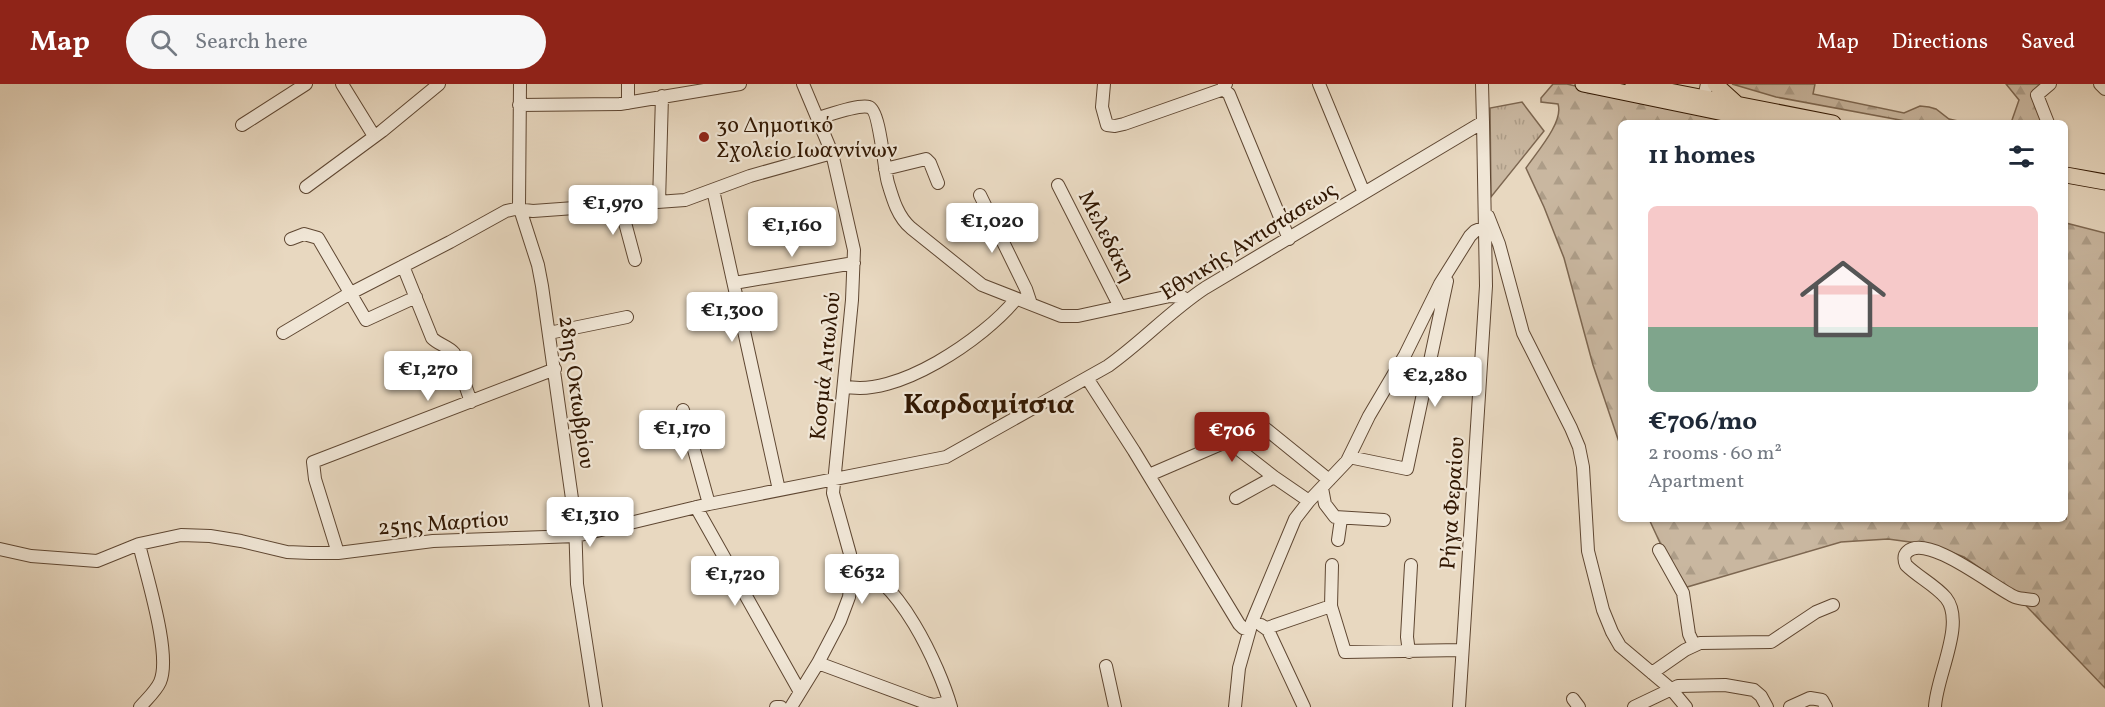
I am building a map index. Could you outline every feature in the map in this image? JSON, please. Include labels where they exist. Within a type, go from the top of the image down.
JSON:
[{"type":"main road","points":[[1583,84],[1708,100],[1817,120]]},
{"type":"main road","points":[[1633,84],[1708,100],[1764,120]]},
{"type":"main road","points":[[1715,84],[1739,105]]},
{"type":"main road","points":[[2068,172],[2105,182]]},
{"type":"street","points":[[242,125],[306,84]]},
{"type":"street","points":[[342,84],[374,136]]},
{"type":"street","points":[[306,187],[439,84]]},
{"type":"street","name":"28ης Οκτωβρίου","points":[[520,84],[519,209],[539,269],[555,369],[573,504],[576,584],[596,707]]},
{"type":"street","points":[[628,84],[628,103]]},
{"type":"street","points":[[519,105],[628,103],[740,84]]},
{"type":"street","name":"Κοσμά Αιτωλού","points":[[803,84],[832,153],[850,225],[854,263],[834,480]]},
{"type":"street","points":[[1104,84],[1103,114],[1107,125],[1113,126],[1124,124],[1224,86],[1288,239]]},
{"type":"street","points":[[1319,84],[1364,193]]},
{"type":"street","points":[[1482,84],[1483,122]]},
{"type":"street","points":[[1708,100],[1715,84]]},
{"type":"street","points":[[2047,120],[2037,95],[2050,84]]},
{"type":"street","points":[[2100,84],[2105,89]]},
{"type":"street","points":[[659,202],[662,96]]},
{"type":"street","points":[[818,118],[860,107],[871,108],[877,120],[885,169],[894,203],[907,224],[980,284],[1067,317],[1170,296],[1187,300]]},
{"type":"street","name":"Εθνικής Αντιστάσεως","points":[[834,480],[946,457],[1087,378],[1130,350],[1187,300],[1483,122]]},
{"type":"street","name":"Ρήγα Φεραίου","points":[[1459,707],[1487,272],[1483,122]]},
{"type":"street","points":[[283,333],[350,293],[506,211],[519,209],[533,212],[685,200],[750,176],[832,153]]},
{"type":"street","points":[[885,169],[927,159],[938,183]]},
{"type":"street","name":"Μελεδάκη","points":[[1058,185],[1120,307]]},
{"type":"street","points":[[713,190],[779,490]]},
{"type":"street","points":[[980,195],[1031,304]]},
{"type":"street","points":[[620,204],[636,260]]},
{"type":"street","points":[[1485,208],[1499,243],[1523,333],[1579,447],[1588,551],[1603,610],[1617,642],[1671,689],[1686,707]]},
{"type":"street","points":[[1235,707],[1239,668],[1251,626],[1292,526],[1309,501],[1350,457],[1370,416],[1405,355],[1445,274],[1470,236],[1485,226]]},
{"type":"street","points":[[291,239],[304,234],[318,238],[366,320],[416,297]]},
{"type":"street","points":[[734,283],[854,263]]},
{"type":"street","points":[[403,266],[432,338],[454,353],[471,402]]},
{"type":"street","points":[[1350,457],[1407,469],[1447,280],[1445,274]]},
{"type":"street","points":[[844,386],[860,389],[874,388],[899,380],[933,364],[965,345],[1009,308],[1016,299]]},
{"type":"street","points":[[549,333],[627,317]]},
{"type":"street","points":[[338,553],[315,479],[313,462],[555,369]]},
{"type":"street","points":[[1087,378],[1243,628],[1251,626],[1267,628],[1331,606]]},
{"type":"street","points":[[683,410],[709,504]]},
{"type":"street","points":[[1149,475],[1261,425],[1326,484],[1326,506],[1333,516],[1341,519],[1384,520]]},
{"type":"street","points":[[1228,441],[1309,501]]},
{"type":"street","points":[[1236,498],[1274,477]]},
{"type":"street","points":[[791,707],[818,663],[845,609],[850,591],[852,567],[834,501],[834,480]]},
{"type":"street","name":"25ης Μαρτίου","points":[[0,549],[31,556],[97,561],[139,544],[181,536],[210,536],[287,552],[338,553],[433,541],[576,536],[709,504],[834,480]]},
{"type":"street","points":[[696,507],[800,692]]},
{"type":"street","points":[[1338,540],[1341,519]]},
{"type":"street","points":[[139,544],[159,627],[164,662],[160,683],[140,707]]},
{"type":"street","points":[[1935,707],[1939,681],[1951,636],[1953,613],[1943,596],[1906,565],[1905,554],[1909,550],[1921,549],[1937,553],[1959,562],[2015,597],[2033,600]]},
{"type":"street","points":[[1659,550],[1683,593],[1689,634],[1694,645]]},
{"type":"street","points":[[1408,652],[1411,565]]},
{"type":"street","points":[[1332,566],[1331,606],[1345,652],[1461,650]]},
{"type":"street","points":[[818,663],[926,705],[950,704],[928,651],[904,607],[867,571],[852,567]]},
{"type":"street","points":[[1652,673],[1694,645],[1713,642],[1771,642],[1816,612],[1833,605]]},
{"type":"street","points":[[1267,628],[1304,707]]},
{"type":"street","points":[[1106,666],[1115,707]]},
{"type":"street","points":[[1634,707],[1679,686],[1699,685],[1743,687],[1758,693],[1767,707]]},
{"type":"street","points":[[1790,707],[1815,698],[1822,700],[1826,707]]},
{"type":"street","points":[[776,707],[781,707]]},
{"type":"green space","points":[[1553,84],[1567,84],[1720,120],[1618,120],[1618,439],[1593,365],[1564,258],[1526,168],[1548,137],[1559,111],[1558,104],[1541,102],[1541,98]]},
{"type":"green space","points":[[1732,84],[1815,84],[1813,94],[1904,113],[1920,106],[1929,107],[1954,120],[1900,120],[1776,97]]},
{"type":"green space","points":[[2006,84],[2044,84],[2042,120],[2012,120],[2019,100]]},
{"type":"green space","points":[[1522,102],[1544,131],[1491,197],[1490,108]]},
{"type":"green space","points":[[2068,224],[2105,233],[2105,688],[2010,589],[1964,557],[1932,545],[1888,539],[1841,542],[1687,587],[1661,545],[1650,522],[2068,522]]},
{"type":"place","name":"3ο Δημοτικό Σχολείο Ιωαννίνων","points":[[704,137]]},
{"type":"district","name":"Καρδαμίτσια","points":[[989,403]]}]
